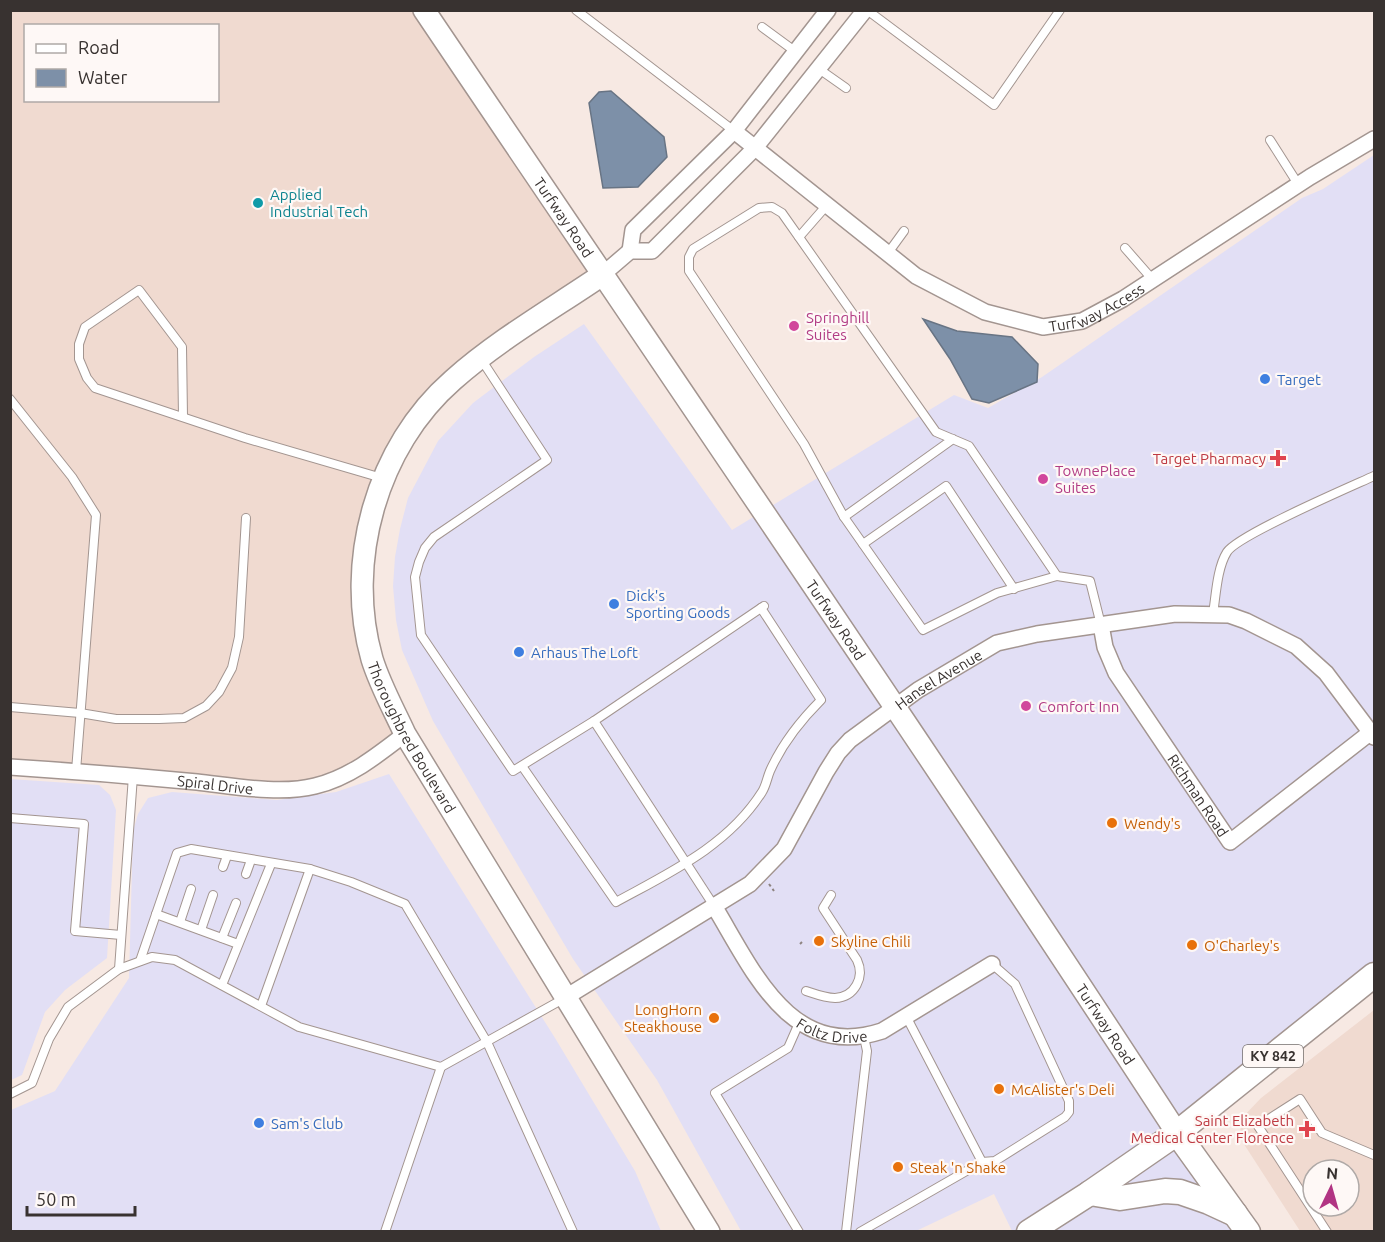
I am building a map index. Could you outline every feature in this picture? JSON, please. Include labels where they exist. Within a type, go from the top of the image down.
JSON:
[{"type":"main road","name":"Turfway Road","points":[[424,10],[789,547],[1177,1133],[1241,1223]]},
{"type":"main road","name":"Thoroughbred Boulevard","points":[[602,275],[516,332],[453,379],[412,424],[379,486],[369,522],[364,554],[365,624],[372,659],[405,734],[709,1232]]},
{"type":"main road","name":"KY 842","points":[[1029,1232],[1177,1133],[1374,975]]},
{"type":"main road","points":[[1090,1192],[1120,1198],[1166,1191],[1180,1192],[1209,1202],[1241,1223]]},
{"type":"street","points":[[630,251],[633,230],[734,131],[828,10]]},
{"type":"street","points":[[602,275],[630,251],[652,251],[755,148],[866,10]]},
{"type":"street","name":"Turfway Access","points":[[734,131],[916,276],[985,312],[1043,327],[1082,321],[1124,299],[1298,184],[1374,139]]},
{"type":"street","name":"Hansel Avenue","points":[[566,997],[750,884],[784,849],[838,753],[850,741],[894,707],[997,644],[1037,633],[1175,614],[1228,615],[1246,621],[1296,646],[1326,673],[1373,733]]},
{"type":"street","name":"Richman Road","points":[[1101,625],[1116,673],[1230,842],[1373,733]]},
{"type":"street","name":"Spiral Drive","points":[[10,766],[256,788],[298,789],[345,775],[377,756],[405,734]]},
{"type":"street","name":"Foltz Drive","points":[[714,906],[765,989],[779,1007],[799,1023],[825,1034],[846,1038],[864,1037],[882,1031],[907,1018],[992,964]]},
{"type":"lane","points":[[576,10],[734,131]]},
{"type":"lane","points":[[866,10],[994,105],[1060,10]]},
{"type":"lane","points":[[762,27],[796,52]]},
{"type":"lane","points":[[819,69],[846,88]]},
{"type":"lane","points":[[1270,140],[1298,184]]},
{"type":"lane","points":[[799,237],[827,206]]},
{"type":"lane","points":[[1057,576],[969,446],[936,432],[782,213],[771,207],[759,208],[693,249],[689,257],[688,271],[804,444],[844,517],[923,630],[997,593],[1057,576],[1090,580],[1101,625]]},
{"type":"lane","points":[[888,253],[904,231]]},
{"type":"lane","points":[[1125,248],[1154,280]]},
{"type":"lane","points":[[183,417],[182,347],[139,291],[85,327],[79,344],[79,359],[87,378],[95,388],[245,438],[384,478]]},
{"type":"lane","points":[[481,358],[547,460],[434,537],[425,548],[419,562],[415,577],[416,594],[421,635],[513,771],[594,721],[762,607],[821,700],[800,721],[770,770],[762,791],[731,830],[687,863],[616,902],[522,766]]},
{"type":"lane","points":[[10,399],[72,477],[96,515],[76,771]]},
{"type":"lane","points":[[844,517],[953,440]]},
{"type":"lane","points":[[1213,614],[1223,559],[1229,549],[1239,541],[1374,476]]},
{"type":"lane","points":[[863,544],[946,486],[1014,588]]},
{"type":"lane","points":[[10,707],[80,713],[116,719],[184,718],[206,706],[219,692],[232,668],[239,637],[246,518]]},
{"type":"lane","points":[[594,721],[714,906]]},
{"type":"lane","points":[[119,969],[132,776]]},
{"type":"lane","points":[[10,818],[84,824],[75,931],[121,935]]},
{"type":"lane","points":[[140,961],[177,853],[191,849],[310,869],[351,882],[405,904],[487,1042],[573,1232]]},
{"type":"lane","points":[[202,860],[206,852]]},
{"type":"lane","points":[[223,867],[227,856]]},
{"type":"lane","points":[[246,874],[251,860]]},
{"type":"lane","points":[[222,985],[272,864]]},
{"type":"lane","points":[[261,1006],[310,869]]},
{"type":"lane","points":[[180,922],[191,889]]},
{"type":"lane","points":[[201,930],[213,895]]},
{"type":"lane","points":[[806,991],[837,998],[858,986],[861,978],[861,969],[857,960],[823,908],[831,895]]},
{"type":"lane","points":[[222,938],[236,903]]},
{"type":"lane","points":[[156,914],[238,944]]},
{"type":"lane","points":[[10,1094],[32,1083],[49,1039],[68,1007],[119,969],[152,957],[175,960],[299,1027],[441,1067]]},
{"type":"lane","points":[[860,1232],[982,1162],[995,1161],[1070,1112],[1069,1101],[1015,984],[992,964]]},
{"type":"lane","points":[[385,1232],[441,1067],[566,997]]},
{"type":"lane","points":[[907,1018],[982,1162]]},
{"type":"lane","points":[[799,1023],[788,1048],[715,1093],[799,1232]]},
{"type":"lane","points":[[846,1232],[867,1051],[864,1037]]},
{"type":"lane","points":[[1327,1232],[1258,1126],[1300,1099],[1322,1133],[1374,1155]]},
{"type":"path","points":[[768,882],[774,891]]},
{"type":"shaded area","points":[[10,11],[424,11],[602,275],[453,379],[379,486],[365,624],[405,734],[314,786],[11,767]]},
{"type":"shaded area","points":[[1374,155],[1374,975],[1177,1133],[1248,1231],[1012,1231],[994,1194],[916,1231],[741,1231],[657,1080],[573,959],[433,721],[402,650],[393,586],[395,557],[408,498],[438,441],[473,403],[534,357],[584,324],[732,530],[954,395],[988,408],[1042,377],[1302,198],[1323,189]]},
{"type":"shaded area","points":[[389,774],[555,1038],[635,1171],[661,1231],[11,1232],[11,1110],[55,1091],[129,978],[133,831],[138,814],[148,798],[172,792],[277,800],[336,792]]},
{"type":"shaded area","points":[[10,779],[99,785],[110,795],[116,810],[107,958],[65,990],[45,1012],[22,1075],[11,1080]]},
{"type":"shaded area","name":"Saint Elizabeth Medical Center Florence","points":[[1374,1010],[1374,1231],[1300,1231],[1240,1138],[1241,1119],[1261,1098]]},
{"type":"water","points":[[611,91],[664,137],[667,157],[638,187],[603,188],[589,103],[599,92]]},
{"type":"water","points":[[923,319],[957,331],[1012,337],[1038,364],[1037,382],[989,403],[972,399],[950,359]]},
{"type":"place","name":"Applied Industrial Tech","points":[[258,203]]},
{"type":"place","name":"Springhill Suites","points":[[794,326]]},
{"type":"place","name":"Target","points":[[1265,379]]},
{"type":"place","name":"Target Pharmacy","points":[[1278,458]]},
{"type":"place","name":"TownePlace Suites","points":[[1043,479]]},
{"type":"place","name":"Dick's Sporting Goods","points":[[614,604]]},
{"type":"place","name":"Arhaus The Loft","points":[[519,652]]},
{"type":"place","name":"Comfort Inn","points":[[1026,706]]},
{"type":"place","name":"Wendy's","points":[[1112,823]]},
{"type":"place","name":"Skyline Chili","points":[[819,941]]},
{"type":"place","name":"O'Charley's","points":[[1192,945]]},
{"type":"place","name":"LongHorn Steakhouse","points":[[714,1018]]},
{"type":"place","name":"McAlister's Deli","points":[[999,1089]]},
{"type":"place","name":"Sam's Club","points":[[259,1123]]},
{"type":"place","name":"Saint Elizabeth Medical Center Florence","points":[[1307,1129]]},
{"type":"place","name":"Steak 'n Shake","points":[[898,1167]]}]
